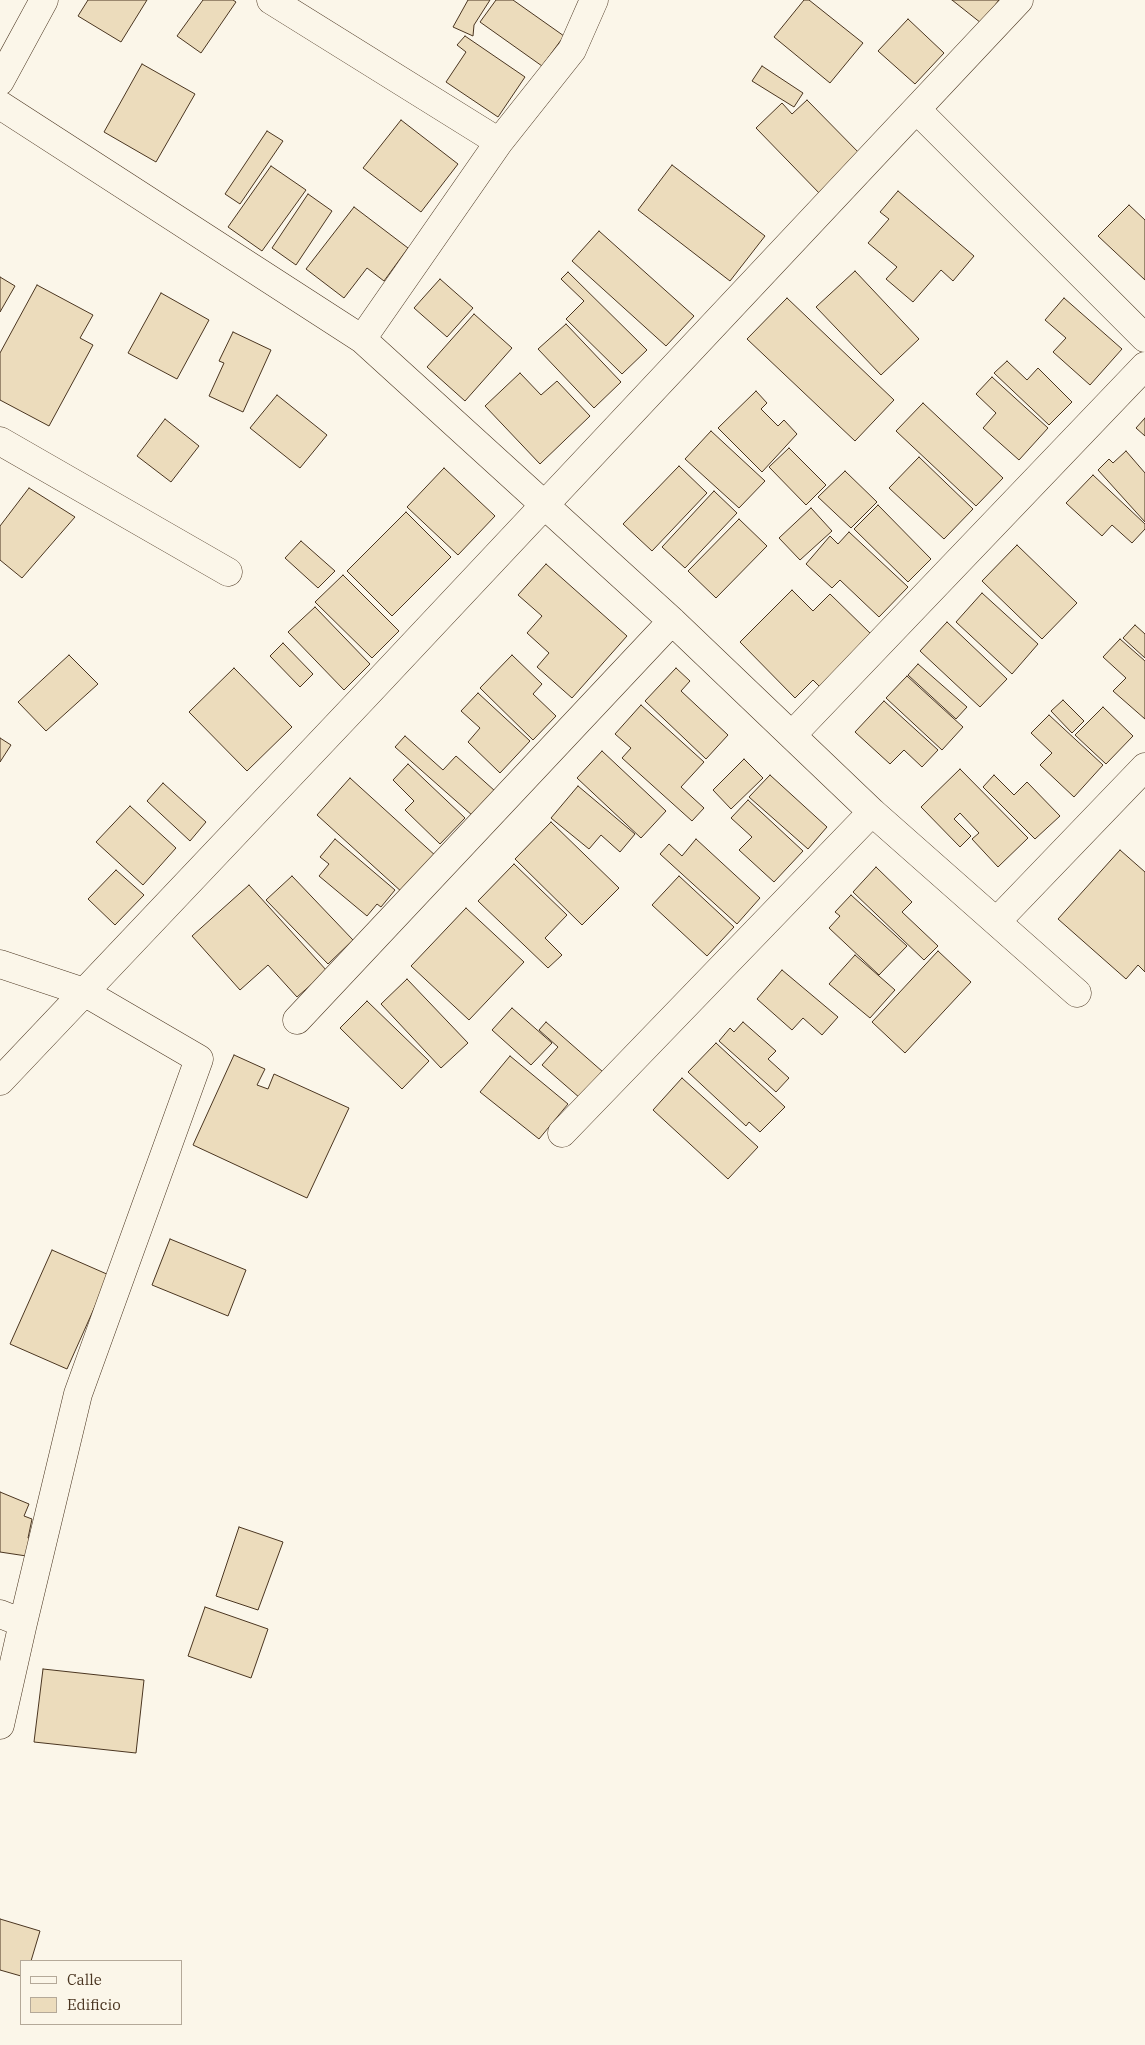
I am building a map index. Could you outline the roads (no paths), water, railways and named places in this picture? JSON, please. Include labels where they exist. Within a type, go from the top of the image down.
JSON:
[{"type":"street","points":[[0,81],[44,0]]},
{"type":"street","points":[[271,0],[498,142]]},
{"type":"street","points":[[362,339],[498,142],[572,50],[594,0]]},
{"type":"street","points":[[0,1081],[1019,0]]},
{"type":"street","points":[[0,105],[362,339],[672,621],[872,812],[1077,993]]},
{"type":"street","points":[[917,110],[1145,338]]},
{"type":"street","points":[[792,735],[1145,366]]},
{"type":"street","points":[[0,441],[228,572]]},
{"type":"street","points":[[297,1020],[672,621]]},
{"type":"street","points":[[997,921],[1145,766]]},
{"type":"street","points":[[562,1133],[872,812]]},
{"type":"street","points":[[0,964],[84,992],[199,1059],[78,1394],[11,1618],[0,1725]]}]
